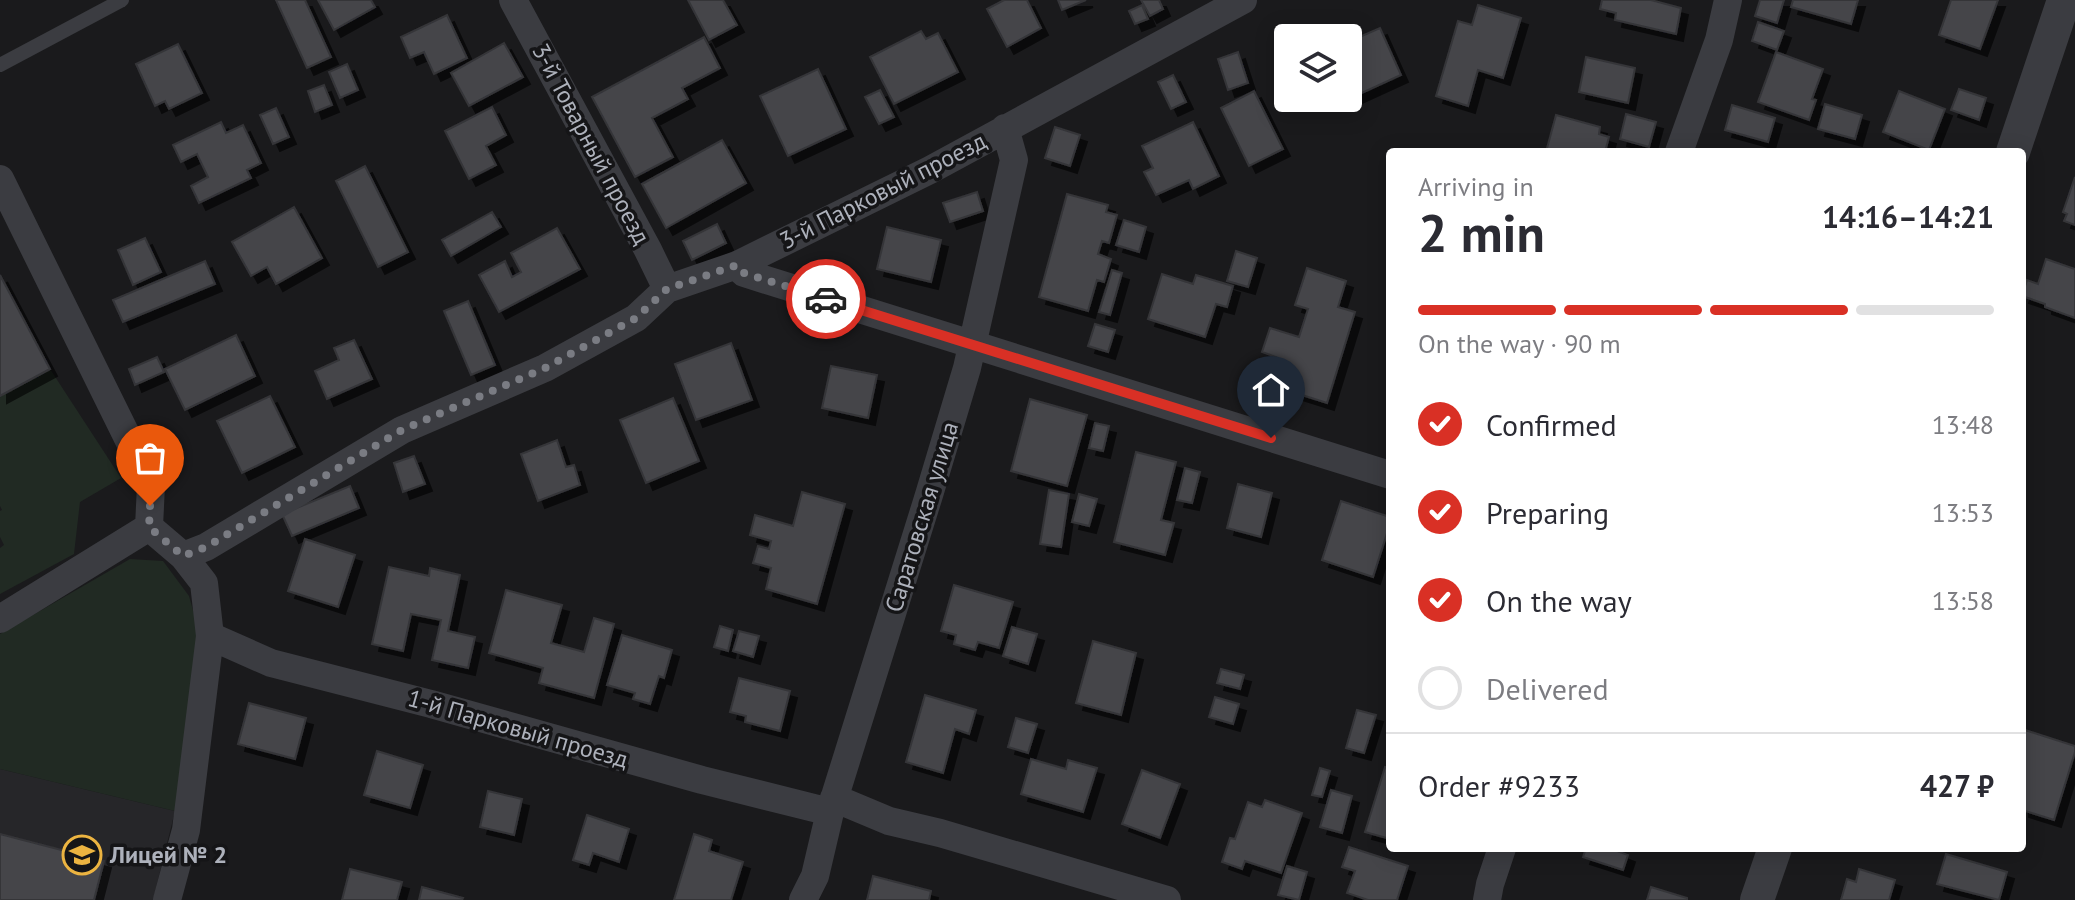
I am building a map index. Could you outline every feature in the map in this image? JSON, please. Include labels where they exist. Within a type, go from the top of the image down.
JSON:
[{"type":"street","name":"3-й Товарный проезд","points":[[513,0],[667,289]]},
{"type":"street","name":"3-й Парковый проезд","points":[[183,556],[206,547],[402,430],[545,368],[636,318],[667,289],[737,265],[930,170],[1243,0]]},
{"type":"street","points":[[1680,148],[1719,40],[1728,0]]},
{"type":"street","points":[[2014,148],[2064,0]]},
{"type":"street","name":"Саратовская улица","points":[[803,900],[815,876],[832,805],[973,344],[1014,160],[1005,128]]},
{"type":"street","points":[[0,179],[151,485],[149,527]]},
{"type":"street","points":[[737,265],[744,273],[1386,474]]},
{"type":"street","points":[[149,527],[183,556],[204,583],[210,636],[186,830],[167,900]]},
{"type":"street","points":[[0,619],[149,527]]},
{"type":"street","name":"1-й Парковый проезд","points":[[210,636],[271,663],[702,780],[832,805],[940,833],[1167,900]]},
{"type":"street","points":[[1487,900],[1501,852]]},
{"type":"street","points":[[1757,900],[1774,852]]},
{"type":"lane","points":[[0,65],[122,0]]},
{"type":"shaded area","points":[[50,369],[121,478],[80,502],[74,554],[0,594],[0,548],[4,545],[0,537],[0,396]]},
{"type":"shaded area","points":[[130,559],[163,561],[189,596],[201,639],[175,811],[0,769],[0,634]]},
{"type":"shaded area","name":"Лицей № 2","points":[[0,769],[175,811],[153,900],[0,900]]},
{"type":"building","points":[[276,0],[305,0],[331,57],[307,68]]},
{"type":"building","points":[[318,0],[371,0],[375,7],[334,30]]},
{"type":"building","points":[[688,0],[723,0],[737,25],[709,40]]},
{"type":"building","points":[[1004,0],[1027,0],[1041,28],[1007,47],[987,9]]},
{"type":"building","points":[[1058,0],[1086,0],[1062,10]]},
{"type":"building","points":[[1141,0],[1159,0],[1163,9],[1150,16]]},
{"type":"building","points":[[1602,0],[1651,0],[1681,8],[1676,34],[1615,20],[1616,13],[1600,9]]},
{"type":"building","points":[[1760,0],[1784,0],[1777,23],[1755,16]]},
{"type":"building","points":[[1793,0],[1858,0],[1851,24],[1791,7]]},
{"type":"building","points":[[1951,0],[1998,0],[1980,49],[1939,35]]},
{"type":"building","points":[[1142,5],[1148,19],[1135,24],[1129,11]]},
{"type":"building","points":[[1478,5],[1521,18],[1503,78],[1478,70],[1468,106],[1436,96],[1458,21],[1472,25]]},
{"type":"building","points":[[447,15],[467,58],[434,74],[424,52],[410,58],[401,37]]},
{"type":"building","points":[[1758,22],[1784,31],[1777,50],[1752,41]]},
{"type":"building","points":[[1380,28],[1401,75],[1362,93],[1362,36]]},
{"type":"building","points":[[921,31],[926,39],[938,33],[958,72],[894,104],[870,57]]},
{"type":"building","points":[[704,37],[720,68],[682,88],[688,99],[652,118],[673,157],[635,177],[592,97]]},
{"type":"building","points":[[504,43],[523,77],[469,106],[451,73]]},
{"type":"building","points":[[178,44],[202,93],[169,109],[165,101],[155,106],[136,64]]},
{"type":"building","points":[[1238,52],[1248,83],[1228,90],[1218,59]]},
{"type":"building","points":[[1776,52],[1823,69],[1812,99],[1816,100],[1809,120],[1758,102]]},
{"type":"building","points":[[1586,57],[1635,68],[1628,103],[1579,92]]},
{"type":"building","points":[[347,64],[358,90],[340,98],[329,72]]},
{"type":"building","points":[[818,69],[846,129],[788,156],[760,96]]},
{"type":"building","points":[[1173,75],[1186,102],[1171,109],[1158,82]]},
{"type":"building","points":[[324,85],[332,105],[315,112],[308,91]]},
{"type":"building","points":[[1959,89],[1986,98],[1979,120],[1951,110]]},
{"type":"building","points":[[880,90],[894,117],[879,124],[865,97]]},
{"type":"building","points":[[1254,91],[1283,149],[1249,166],[1221,108]]},
{"type":"building","points":[[1899,91],[1945,109],[1930,148],[1883,132]]},
{"type":"building","points":[[1825,104],[1862,115],[1855,139],[1818,129]]},
{"type":"building","points":[[1732,105],[1775,118],[1768,142],[1725,130]]},
{"type":"building","points":[[492,107],[506,135],[486,146],[496,165],[469,179],[445,131]]},
{"type":"building","points":[[276,108],[289,137],[273,144],[260,115]]},
{"type":"building","points":[[1626,114],[1656,122],[1649,147],[1620,139]]},
{"type":"building","points":[[1556,115],[1600,127],[1599,134],[1609,137],[1606,148],[1547,148]]},
{"type":"building","points":[[221,122],[226,133],[243,125],[261,163],[247,170],[251,178],[199,203],[191,186],[208,177],[197,154],[181,162],[173,145]]},
{"type":"building","points":[[1193,122],[1219,176],[1193,189],[1189,180],[1156,195],[1144,172],[1153,168],[1142,146]]},
{"type":"building","points":[[1055,127],[1080,135],[1070,166],[1045,158]]},
{"type":"building","points":[[722,140],[746,183],[666,228],[642,184]]},
{"type":"building","points":[[365,166],[408,252],[378,267],[336,181]]},
{"type":"building","points":[[2075,177],[2075,225],[2064,221],[2067,214],[2063,212]]},
{"type":"building","points":[[977,192],[983,211],[950,222],[943,203]]},
{"type":"building","points":[[1067,194],[1108,205],[1106,212],[1117,215],[1109,243],[1102,241],[1098,254],[1111,259],[1104,282],[1097,280],[1088,311],[1039,297]]},
{"type":"building","points":[[294,207],[322,258],[276,284],[267,267],[251,276],[232,242]]},
{"type":"building","points":[[492,212],[501,227],[451,256],[442,240]]},
{"type":"building","points":[[1124,220],[1146,227],[1139,252],[1116,245]]},
{"type":"building","points":[[717,224],[726,243],[692,260],[683,241]]},
{"type":"building","points":[[887,227],[941,240],[931,282],[877,269]]},
{"type":"building","points":[[557,228],[580,269],[499,312],[479,275],[505,261],[512,277],[521,272],[511,253]]},
{"type":"building","points":[[145,238],[161,272],[133,285],[118,250]]},
{"type":"building","points":[[1236,251],[1257,258],[1248,287],[1227,281]]},
{"type":"building","points":[[2046,259],[2075,269],[2075,318],[2026,297],[2027,280],[2038,284]]},
{"type":"building","points":[[205,261],[215,284],[123,322],[113,300]]},
{"type":"building","points":[[1307,268],[1346,281],[1338,307],[1355,312],[1327,403],[1283,389],[1287,376],[1271,372],[1276,357],[1262,352],[1270,328],[1299,337],[1308,309],[1295,305]]},
{"type":"building","points":[[1112,270],[1122,273],[1110,315],[1099,312]]},
{"type":"building","points":[[1162,274],[1193,284],[1196,275],[1233,286],[1227,307],[1216,304],[1205,337],[1148,319]]},
{"type":"building","points":[[0,275],[50,369],[0,396]]},
{"type":"building","points":[[468,301],[495,365],[471,375],[444,311]]},
{"type":"building","points":[[1095,324],[1115,330],[1108,352],[1088,346]]},
{"type":"building","points":[[236,335],[255,376],[185,410],[165,369]]},
{"type":"building","points":[[354,340],[372,379],[327,399],[315,371],[339,360],[334,348]]},
{"type":"building","points":[[731,343],[752,400],[696,420],[675,364]]},
{"type":"building","points":[[157,357],[164,372],[135,385],[129,369]]},
{"type":"building","points":[[831,366],[877,375],[868,418],[822,408]]},
{"type":"building","points":[[270,396],[295,447],[242,473],[217,421]]},
{"type":"building","points":[[673,398],[699,461],[646,483],[620,420]]},
{"type":"building","points":[[1030,399],[1087,415],[1067,486],[1011,471]]},
{"type":"building","points":[[1095,423],[1109,426],[1103,451],[1089,448]]},
{"type":"building","points":[[557,440],[566,467],[574,465],[580,485],[538,501],[521,454]]},
{"type":"building","points":[[1136,452],[1176,462],[1161,520],[1174,523],[1165,555],[1114,542]]},
{"type":"building","points":[[414,456],[425,484],[403,492],[394,463]]},
{"type":"building","points":[[1185,468],[1200,472],[1192,503],[1177,500]]},
{"type":"building","points":[[1238,484],[1272,493],[1261,537],[1227,528]]},
{"type":"building","points":[[350,486],[359,508],[292,536],[282,514]]},
{"type":"building","points":[[1049,490],[1069,494],[1061,547],[1040,544]]},
{"type":"building","points":[[802,492],[845,504],[817,604],[766,589],[771,568],[753,563],[758,546],[769,549],[771,541],[750,535],[755,515],[793,526]]},
{"type":"building","points":[[1079,494],[1097,499],[1089,526],[1072,522]]},
{"type":"building","points":[[1341,501],[1386,516],[1386,536],[1373,577],[1322,560]]},
{"type":"building","points":[[305,539],[355,555],[338,607],[288,591]]},
{"type":"building","points":[[389,567],[429,576],[430,568],[460,575],[448,631],[475,637],[468,668],[432,660],[441,620],[411,614],[403,651],[372,644]]},
{"type":"building","points":[[954,585],[1013,602],[999,648],[978,642],[975,650],[954,644],[956,635],[941,631]]},
{"type":"building","points":[[506,590],[562,605],[551,643],[584,652],[594,618],[614,624],[594,698],[539,683],[543,668],[489,653]]},
{"type":"building","points":[[720,626],[733,630],[728,651],[714,647]]},
{"type":"building","points":[[1012,627],[1037,634],[1028,664],[1003,656]]},
{"type":"building","points":[[739,631],[759,636],[753,657],[733,651]]},
{"type":"building","points":[[622,635],[672,650],[664,678],[659,676],[650,704],[633,699],[635,693],[607,685]]},
{"type":"building","points":[[1093,641],[1136,653],[1121,715],[1076,703]]},
{"type":"building","points":[[1221,669],[1244,675],[1240,689],[1217,683]]},
{"type":"building","points":[[739,678],[790,691],[780,731],[745,722],[746,716],[730,712]]},
{"type":"building","points":[[925,695],[976,710],[969,734],[955,729],[943,773],[906,762]]},
{"type":"building","points":[[1215,697],[1239,704],[1233,724],[1209,717]]},
{"type":"building","points":[[249,703],[306,718],[295,759],[238,744]]},
{"type":"building","points":[[1357,710],[1376,715],[1364,753],[1346,748]]},
{"type":"building","points":[[1016,718],[1037,724],[1028,753],[1008,747]]},
{"type":"building","points":[[2026,730],[2075,746],[2054,820],[2026,811]]},
{"type":"building","points":[[377,751],[423,765],[410,808],[364,795]]},
{"type":"building","points":[[1031,759],[1066,769],[1068,760],[1097,768],[1083,812],[1021,794]]},
{"type":"building","points":[[1385,767],[1386,838],[1365,832]]},
{"type":"building","points":[[1320,768],[1330,771],[1322,797],[1312,795]]},
{"type":"building","points":[[1142,770],[1180,784],[1160,838],[1122,824]]},
{"type":"building","points":[[1331,790],[1352,796],[1342,833],[1320,827]]},
{"type":"building","points":[[488,791],[522,799],[514,835],[480,827]]},
{"type":"building","points":[[1265,800],[1302,813],[1281,873],[1245,861],[1242,869],[1222,862],[1230,838],[1235,839],[1248,802],[1262,807]]},
{"type":"building","points":[[587,815],[629,829],[619,862],[593,853],[589,865],[573,860]]},
{"type":"building","points":[[0,834],[104,861],[94,900],[0,900]]},
{"type":"building","points":[[694,834],[712,840],[709,851],[743,862],[731,900],[674,900]]},
{"type":"building","points":[[1349,847],[1408,866],[1397,900],[1368,900],[1347,893],[1355,871],[1342,867]]},
{"type":"building","points":[[1585,852],[1620,852],[1628,855],[1623,870],[1583,857]]},
{"type":"building","points":[[1946,854],[2007,872],[1999,900],[1937,884]]},
{"type":"building","points":[[1287,866],[1307,872],[1299,900],[1278,895]]},
{"type":"building","points":[[350,869],[402,882],[397,900],[342,900]]},
{"type":"building","points":[[1859,869],[1895,880],[1889,900],[1841,900],[1847,879],[1856,882]]},
{"type":"building","points":[[873,876],[931,891],[929,900],[867,900]]},
{"type":"building","points":[[422,887],[463,898],[419,900]]},
{"type":"building","points":[[1651,887],[1687,898],[1687,900],[1647,900]]},
{"type":"way so far","points":[[150,506],[149,527],[183,556],[206,547],[402,430],[545,368],[636,318],[667,289],[737,265],[744,273],[826,299]]},
{"type":"place","name":"Лицей № 2","points":[[82,855]]},
{"type":"route","points":[[826,299],[1271,438]]}]
